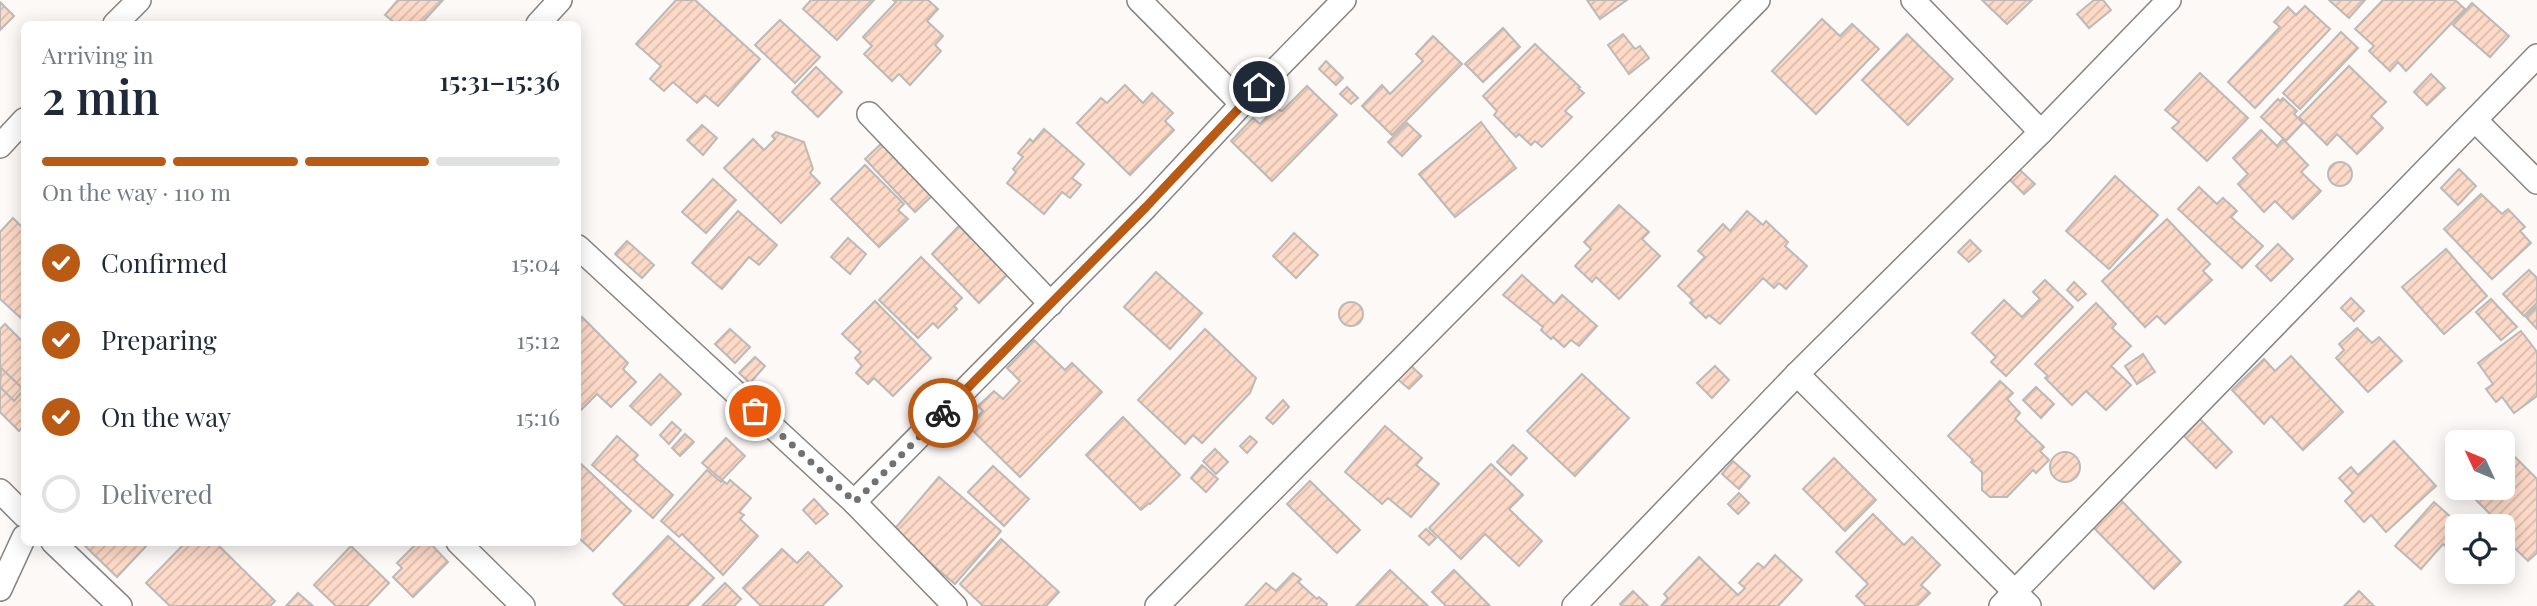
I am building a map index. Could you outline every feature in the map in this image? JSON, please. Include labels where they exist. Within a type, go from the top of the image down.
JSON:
[{"type":"street","points":[[118,21],[139,0]]},
{"type":"street","points":[[541,21],[560,0]]},
{"type":"street","points":[[1139,0],[1242,104]]},
{"type":"street","points":[[855,502],[1146,207],[1344,0]]},
{"type":"street","points":[[1157,606],[1758,0]]},
{"type":"street","points":[[1913,0],[2041,132]]},
{"type":"street","points":[[1574,606],[1797,374],[2041,132],[2169,0]]},
{"type":"street","points":[[1797,374],[2015,601],[2537,56]]},
{"type":"street","points":[[869,114],[1051,304]]},
{"type":"street","points":[[2475,120],[2537,182]]},
{"type":"street","points":[[0,146],[21,128]]},
{"type":"street","points":[[581,250],[855,502],[955,606]]},
{"type":"street","points":[[0,491],[21,512]]},
{"type":"street","points":[[0,589],[21,544]]},
{"type":"street","points":[[57,546],[120,606]]},
{"type":"street","points":[[461,546],[523,606]]},
{"type":"building","points":[[398,0],[443,0],[424,21],[392,21],[385,15]]},
{"type":"building","points":[[676,0],[695,0],[760,59],[718,106],[705,95],[697,103],[673,82],[664,91],[650,79],[661,66],[636,44]]},
{"type":"building","points":[[811,0],[874,0],[837,40],[803,9]]},
{"type":"building","points":[[893,0],[928,0],[938,9],[927,21],[943,36],[935,45],[941,51],[910,85],[899,74],[892,81],[864,54],[872,46],[863,37],[896,2]]},
{"type":"building","points":[[1587,0],[1627,0],[1600,19]]},
{"type":"building","points":[[1982,0],[2032,0],[2007,24]]},
{"type":"building","points":[[2094,0],[2103,0],[2111,10],[2089,28],[2077,14]]},
{"type":"building","points":[[2329,0],[2365,0],[2349,18]]},
{"type":"building","points":[[2383,0],[2455,0],[2465,9],[2406,71],[2398,62],[2390,71],[2369,51],[2374,46],[2355,29]]},
{"type":"building","points":[[0,2],[14,16],[0,30]]},
{"type":"building","points":[[2472,3],[2509,36],[2490,57],[2453,25]]},
{"type":"building","points":[[2305,6],[2330,29],[2255,108],[2228,82],[2280,27],[2274,22],[2288,7],[2296,15]]},
{"type":"building","points":[[1822,19],[1840,36],[1852,24],[1879,49],[1816,114],[1772,71]]},
{"type":"building","points":[[780,20],[820,57],[795,83],[755,45]]},
{"type":"building","points":[[1503,28],[1520,47],[1483,82],[1465,64]]},
{"type":"building","points":[[2341,32],[2358,48],[2300,109],[2283,93]]},
{"type":"building","points":[[1623,34],[1635,49],[1640,46],[1649,58],[1629,74],[1608,45]]},
{"type":"building","points":[[1907,34],[1953,79],[1908,125],[1862,80]]},
{"type":"building","points":[[1433,36],[1462,64],[1392,135],[1362,106],[1382,85],[1390,94],[1423,61],[1416,54]]},
{"type":"building","points":[[1535,44],[1584,93],[1565,111],[1572,117],[1542,147],[1535,141],[1531,145],[1519,134],[1516,137],[1494,115],[1497,111],[1483,96]]},
{"type":"building","points":[[1326,61],[1343,78],[1336,85],[1319,69]]},
{"type":"building","points":[[2349,66],[2386,102],[2371,116],[2383,128],[2357,154],[2337,134],[2327,145],[2299,117]]},
{"type":"building","points":[[816,67],[842,92],[818,117],[792,92]]},
{"type":"building","points":[[2200,73],[2248,118],[2207,161],[2172,128],[2179,122],[2165,110]]},
{"type":"building","points":[[2431,74],[2445,88],[2427,105],[2414,92]]},
{"type":"building","points":[[1125,85],[1143,103],[1152,93],[1173,113],[1165,121],[1174,130],[1130,175],[1077,123],[1101,98],[1107,103]]},
{"type":"building","points":[[1307,86],[1337,115],[1272,181],[1231,141],[1253,118],[1260,124],[1275,108],[1282,111]]},
{"type":"building","points":[[1347,87],[1358,98],[1351,104],[1340,94]]},
{"type":"building","points":[[2283,98],[2297,111],[2294,114],[2303,123],[2286,141],[2261,117],[2278,99],[2280,101]]},
{"type":"building","points":[[1481,122],[1516,168],[1455,217],[1419,174]]},
{"type":"building","points":[[1407,123],[1421,136],[1402,156],[1388,142]]},
{"type":"building","points":[[702,125],[717,138],[703,155],[687,140]]},
{"type":"building","points":[[1044,129],[1084,164],[1072,178],[1081,185],[1070,198],[1062,192],[1044,214],[1007,183],[1016,172],[1013,169],[1023,157],[1018,153],[1030,139],[1033,142]]},
{"type":"building","points":[[2261,130],[2277,146],[2283,139],[2308,165],[2301,172],[2321,191],[2293,219],[2275,201],[2264,212],[2238,184],[2248,174],[2233,158]]},
{"type":"building","points":[[776,132],[804,142],[813,169],[810,173],[820,183],[781,223],[724,168],[753,139],[764,150],[775,139],[772,136]]},
{"type":"building","points":[[884,141],[934,194],[915,212],[865,159]]},
{"type":"building","points":[[2340,162],[2349,165],[2352,174],[2349,183],[2340,186],[2331,183],[2328,174],[2331,165]]},
{"type":"building","points":[[865,165],[904,204],[898,210],[908,219],[879,247],[831,199]]},
{"type":"building","points":[[2019,169],[2035,184],[2024,194],[2009,179]]},
{"type":"building","points":[[2459,169],[2476,186],[2458,205],[2441,188]]},
{"type":"building","points":[[2115,176],[2158,215],[2109,269],[2066,231]]},
{"type":"building","points":[[713,179],[736,200],[706,233],[682,212]]},
{"type":"building","points":[[2199,187],[2217,204],[2223,198],[2237,211],[2231,217],[2263,246],[2242,268],[2178,209]]},
{"type":"building","points":[[2481,194],[2502,214],[2508,209],[2525,227],[2520,231],[2531,243],[2492,279],[2444,229]]},
{"type":"building","points":[[1619,205],[1649,232],[1642,239],[1660,256],[1619,299],[1596,277],[1592,282],[1575,266],[1591,249],[1584,242]]},
{"type":"building","points":[[738,211],[777,245],[759,265],[749,257],[722,289],[692,263]]},
{"type":"building","points":[[1747,211],[1763,225],[1766,221],[1788,242],[1785,246],[1807,266],[1786,289],[1779,283],[1774,288],[1763,278],[1720,324],[1709,315],[1706,318],[1690,303],[1693,300],[1678,286],[1705,257],[1698,251],[1723,224],[1730,231]]},
{"type":"building","points":[[13,218],[21,226],[21,318],[0,299],[0,232]]},
{"type":"building","points":[[2167,219],[2210,264],[2203,271],[2212,280],[2165,324],[2157,316],[2145,327],[2102,281]]},
{"type":"building","points":[[959,226],[971,238],[975,233],[1012,270],[979,303],[932,254]]},
{"type":"building","points":[[1294,233],[1318,255],[1296,278],[1273,256]]},
{"type":"building","points":[[848,238],[866,254],[850,274],[831,257]]},
{"type":"building","points":[[1970,240],[1981,251],[1969,262],[1958,252]]},
{"type":"building","points":[[627,241],[654,265],[642,278],[615,254]]},
{"type":"building","points":[[2278,244],[2293,259],[2271,281],[2256,266]]},
{"type":"building","points":[[2446,249],[2487,296],[2444,334],[2402,287]]},
{"type":"building","points":[[921,257],[962,298],[954,306],[957,309],[938,328],[933,323],[918,338],[879,300]]},
{"type":"building","points":[[2529,270],[2537,278],[2537,303],[2524,316],[2503,294]]},
{"type":"building","points":[[1156,272],[1202,313],[1170,349],[1124,307]]},
{"type":"building","points":[[1522,275],[1554,304],[1562,295],[1597,326],[1579,346],[1571,340],[1564,347],[1553,337],[1551,339],[1541,330],[1543,327],[1503,295]]},
{"type":"building","points":[[2045,280],[2073,307],[2006,376],[1991,362],[1996,357],[1972,333],[2004,300],[2022,317],[2040,299],[2033,292]]},
{"type":"building","points":[[2074,282],[2086,294],[2078,301],[2067,290]]},
{"type":"building","points":[[2351,298],[2364,311],[2354,321],[2341,308]]},
{"type":"building","points":[[2491,299],[2517,327],[2501,340],[2476,312]]},
{"type":"building","points":[[875,301],[931,358],[893,396],[874,378],[868,384],[856,373],[862,366],[855,358],[861,352],[842,334]]},
{"type":"building","points":[[1351,302],[1360,305],[1363,314],[1360,323],[1351,326],[1342,323],[1339,314],[1342,305]]},
{"type":"building","points":[[2096,303],[2116,324],[2112,328],[2131,346],[2111,366],[2131,385],[2106,410],[2086,391],[2072,405],[2035,364]]},
{"type":"building","points":[[2537,306],[2537,329],[2526,317]]},
{"type":"building","points":[[581,318],[628,363],[623,369],[636,382],[611,407],[597,394],[581,410]]},
{"type":"building","points":[[5,324],[21,340],[21,387],[0,369],[0,329]]},
{"type":"building","points":[[2357,328],[2372,343],[2379,337],[2402,361],[2368,392],[2336,358],[2344,350],[2339,344]]},
{"type":"building","points":[[730,329],[750,347],[735,363],[715,344]]},
{"type":"building","points":[[1205,329],[1256,378],[1250,393],[1202,443],[1193,435],[1185,444],[1138,400]]},
{"type":"building","points":[[2521,331],[2537,352],[2537,396],[2514,413],[2502,397],[2496,402],[2486,389],[2493,384],[2478,363]]},
{"type":"building","points":[[1034,340],[1065,370],[1072,363],[1102,392],[1020,477],[968,426],[983,411],[978,406],[994,391],[1003,399],[1020,381],[1007,368]]},
{"type":"building","points":[[2143,354],[2155,372],[2137,384],[2125,366]]},
{"type":"building","points":[[2291,356],[2343,412],[2303,450],[2271,416],[2264,424],[2232,390],[2264,359],[2275,371]]},
{"type":"building","points":[[755,357],[765,366],[750,383],[739,373]]},
{"type":"building","points":[[1408,363],[1422,376],[1409,389],[1395,377]]},
{"type":"building","points":[[1715,366],[1729,380],[1712,398],[1697,383]]},
{"type":"building","points":[[1,368],[21,387],[21,393],[14,401],[0,387]]},
{"type":"building","points":[[660,374],[681,394],[651,425],[630,406]]},
{"type":"building","points":[[1582,374],[1629,418],[1575,476],[1527,431]]},
{"type":"building","points":[[2000,381],[2013,393],[2007,399],[2020,413],[2015,419],[2044,447],[2040,451],[2049,460],[2036,473],[2033,470],[2007,497],[1990,497],[1982,490],[1982,472],[1948,436]]},
{"type":"building","points":[[0,387],[14,401],[21,393],[19,431],[0,412]]},
{"type":"building","points":[[2036,387],[2054,404],[2041,418],[2023,400]]},
{"type":"building","points":[[1283,400],[1289,407],[1273,424],[1266,418]]},
{"type":"building","points":[[948,417],[959,427],[945,443],[934,434]]},
{"type":"building","points":[[1123,417],[1180,475],[1141,510],[1086,455]]},
{"type":"building","points":[[2200,419],[2232,452],[2216,468],[2184,436]]},
{"type":"building","points":[[672,422],[681,430],[669,444],[660,435]]},
{"type":"building","points":[[1385,426],[1422,458],[1416,465],[1439,484],[1411,517],[1388,498],[1382,504],[1345,472]]},
{"type":"building","points":[[685,434],[694,442],[680,456],[672,448]]},
{"type":"building","points":[[617,436],[638,455],[634,460],[673,495],[653,518],[592,465]]},
{"type":"building","points":[[1250,436],[1257,442],[1247,453],[1240,446]]},
{"type":"building","points":[[726,438],[745,456],[722,480],[702,463]]},
{"type":"building","points":[[2394,441],[2436,486],[2386,532],[2371,515],[2364,522],[2345,501],[2353,493],[2339,478],[2351,467],[2358,475]]},
{"type":"building","points":[[1513,445],[1527,458],[1511,475],[1497,462]]},
{"type":"building","points":[[1215,449],[1228,462],[1216,474],[1203,461]]},
{"type":"building","points":[[2065,452],[2076,456],[2080,467],[2076,478],[2065,482],[2054,478],[2050,467],[2054,456]]},
{"type":"building","points":[[2515,457],[2537,479],[2537,553],[2528,561],[2515,548],[2515,514],[2490,514],[2476,500],[2515,500]]},
{"type":"building","points":[[1834,458],[1876,500],[1845,531],[1803,489]]},
{"type":"building","points":[[1733,461],[1750,476],[1739,489],[1722,474]]},
{"type":"building","points":[[581,464],[631,511],[593,551],[581,540]]},
{"type":"building","points":[[1491,464],[1523,495],[1509,509],[1542,541],[1519,566],[1485,534],[1461,559],[1429,528]]},
{"type":"building","points":[[1202,465],[1218,479],[1206,492],[1191,478]]},
{"type":"building","points":[[993,466],[1029,499],[1004,526],[968,492]]},
{"type":"building","points":[[707,470],[721,482],[722,480],[727,484],[730,480],[751,498],[739,512],[744,515],[740,519],[758,536],[723,575],[682,534],[679,537],[661,521]]},
{"type":"building","points":[[939,477],[1001,531],[955,584],[893,531]]},
{"type":"building","points":[[1310,481],[1360,530],[1337,553],[1287,504]]},
{"type":"building","points":[[1739,493],[1749,503],[1738,514],[1728,504]]},
{"type":"building","points":[[2114,493],[2181,562],[2154,589],[2086,520]]},
{"type":"building","points":[[814,499],[828,514],[816,524],[803,510]]},
{"type":"building","points":[[2434,502],[2447,514],[2445,514],[2445,546],[2443,544],[2421,569],[2395,546]]},
{"type":"building","points":[[1873,514],[1904,545],[1912,537],[1940,565],[1921,585],[1930,593],[1917,606],[1866,606],[1856,596],[1868,584],[1836,552]]},
{"type":"building","points":[[1426,529],[1436,538],[1429,545],[1419,536]]},
{"type":"building","points":[[668,536],[714,578],[687,606],[625,606],[613,594]]},
{"type":"building","points":[[1001,539],[1059,592],[1046,606],[983,606],[960,584]]},
{"type":"building","points":[[85,546],[146,546],[117,577]]},
{"type":"building","points":[[182,546],[219,546],[275,601],[270,606],[170,606],[146,583]]},
{"type":"building","points":[[351,546],[389,583],[367,606],[336,606],[314,585]]},
{"type":"building","points":[[414,546],[433,546],[448,562],[413,597],[393,577],[402,568],[397,563]]},
{"type":"building","points":[[782,549],[797,563],[808,552],[842,586],[822,606],[761,606],[743,588]]},
{"type":"building","points":[[1775,555],[1802,580],[1778,606],[1661,606],[1668,598],[1664,594],[1699,557],[1738,595],[1745,588],[1739,583],[1758,563],[1764,568]]},
{"type":"building","points":[[1390,570],[1428,606],[1356,606]]},
{"type":"building","points":[[1454,570],[1490,606],[1446,606],[1432,592]]},
{"type":"building","points":[[1293,573],[1301,579],[1298,582],[1317,599],[1319,597],[1326,606],[1245,606],[1266,583],[1276,591]]},
{"type":"building","points":[[725,583],[741,599],[734,606],[702,606]]},
{"type":"building","points":[[1633,591],[1648,606],[1622,606],[1620,604]]},
{"type":"building","points":[[2359,591],[2374,606],[2344,606]]},
{"type":"building","points":[[298,593],[313,606],[286,606]]},
{"type":"way so far","points":[[755,411],[855,502],[943,413]]},
{"type":"route","points":[[943,413],[1146,207],[1259,87]]}]
